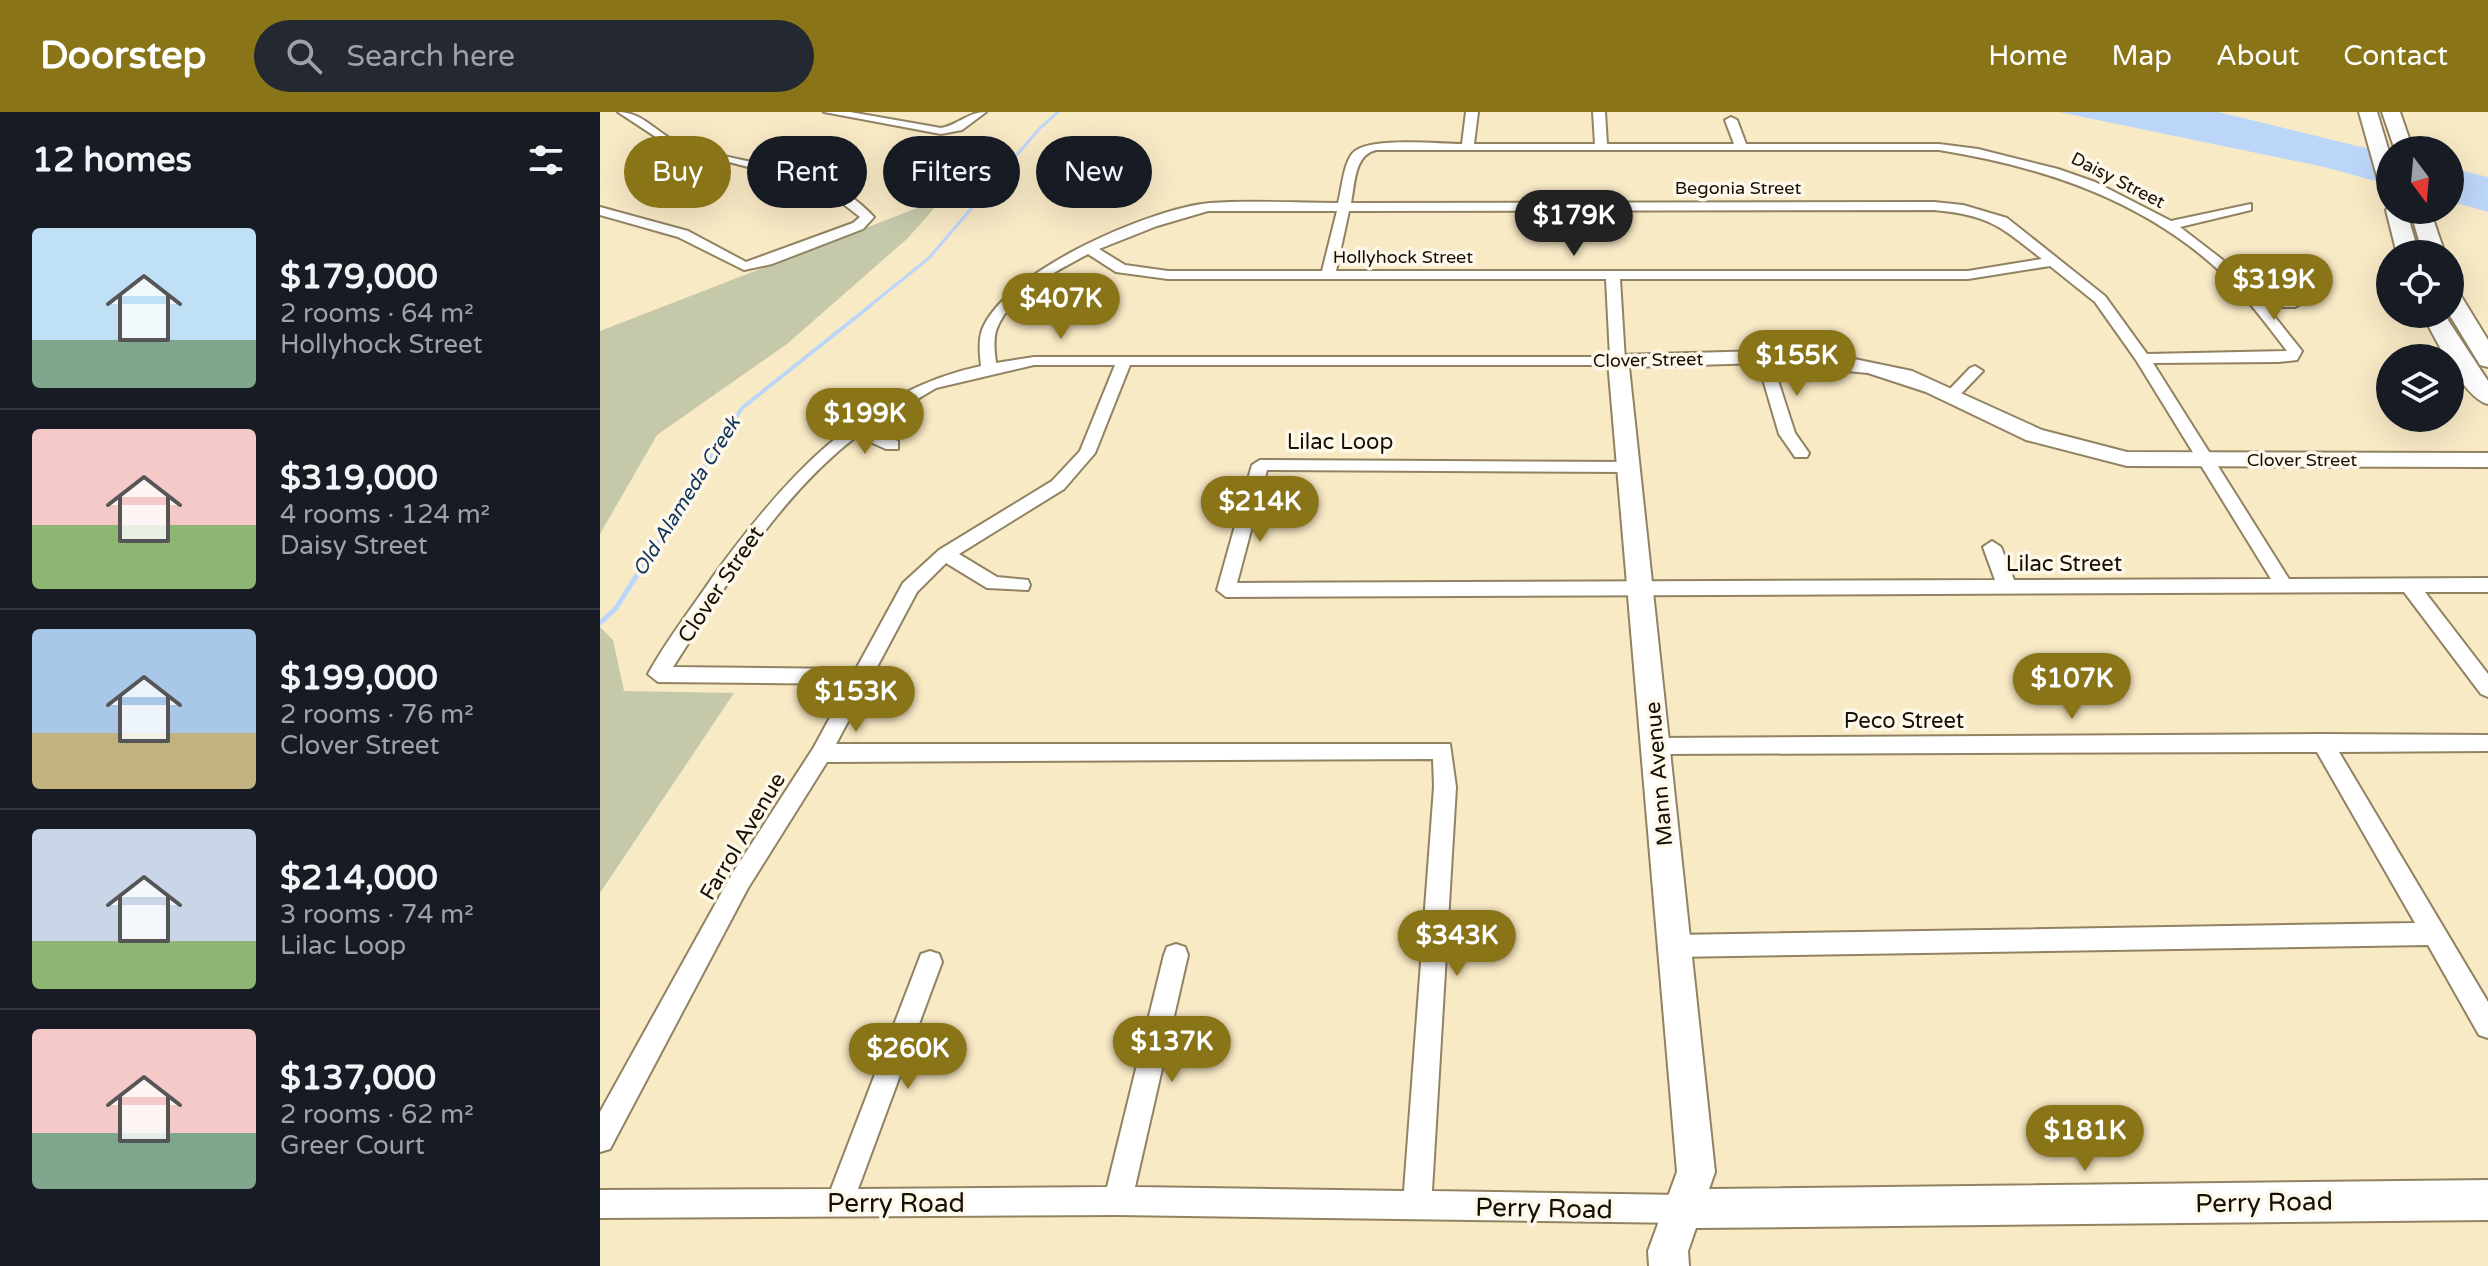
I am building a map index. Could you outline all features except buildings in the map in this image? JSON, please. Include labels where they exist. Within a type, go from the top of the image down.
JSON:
[{"type":"main road","points":[[2368,112],[2376,136]]},
{"type":"main road","points":[[2391,112],[2399,136]]},
{"type":"main road","points":[[2464,320],[2488,360]]},
{"type":"main road","points":[[2441,328],[2465,368],[2488,397]]},
{"type":"street","points":[[600,211],[683,234],[744,266],[767,261],[858,226],[868,217],[830,188],[787,172],[728,162],[670,144],[638,118],[624,112]]},
{"type":"street","points":[[830,112],[952,130],[980,112]]},
{"type":"street","points":[[1468,146],[1472,112]]},
{"type":"street","points":[[1599,112],[1601,145]]},
{"type":"street","points":[[638,118],[651,113]]},
{"type":"street","points":[[1731,120],[1741,146]]},
{"type":"street","points":[[1877,132],[1881,145]]},
{"type":"street","name":"Daisy Street","points":[[1345,206],[1355,158],[1362,150],[1376,147],[1881,145],[1939,147],[2001,155],[2063,171],[2168,226],[2223,267],[2295,351],[2292,357],[2143,359]]},
{"type":"street","points":[[2063,171],[2078,160]]},
{"type":"street","points":[[1328,275],[1345,206]]},
{"type":"street","name":"Begonia Street","points":[[989,369],[987,341],[991,326],[1011,299],[1054,266],[1172,216],[1208,207],[1934,206],[1963,209],[2002,221],[2100,299],[2143,359],[2283,584]]},
{"type":"street","points":[[2168,226],[2247,207]]},
{"type":"street","name":"Hollyhock Street","points":[[1091,250],[1121,269],[1168,275],[1968,275],[2055,261]]},
{"type":"street","name":"Mann Avenue","points":[[1613,277],[1618,361],[1696,1172],[1668,1251],[1669,1266]]},
{"type":"street","points":[[2254,302],[2295,303]]},
{"type":"street","points":[[1764,359],[1787,434],[1801,453]]},
{"type":"street","name":"Clover Street","points":[[860,677],[658,674],[755,529],[853,429],[918,390],[989,369],[1034,361],[1764,359],[1863,365],[1902,375],[1952,395],[2023,430],[2084,451],[2127,459],[2488,460]]},
{"type":"street","name":"Farrol Avenue","points":[[600,1139],[740,881],[821,753],[910,588],[945,554],[1058,485],[1087,453],[1124,362]]},
{"type":"street","points":[[1952,395],[1975,371]]},
{"type":"street","points":[[853,429],[892,445]]},
{"type":"street","name":"Lilac Loop","points":[[1628,467],[1260,465],[1226,590],[1640,590]]},
{"type":"street","points":[[1992,547],[2007,587]]},
{"type":"street","points":[[945,554],[993,583],[1021,585]]},
{"type":"street","name":"Lilac Street","points":[[1640,590],[2488,585]]},
{"type":"street","points":[[2410,586],[2488,689]]},
{"type":"street","points":[[2322,742],[2488,1026]]},
{"type":"street","name":"Peco Street","points":[[1655,746],[2488,743]]},
{"type":"street","points":[[821,753],[1443,750],[1445,787],[1417,1206]]},
{"type":"street","points":[[1673,946],[2433,934]]},
{"type":"street","points":[[1118,1201],[1176,955]]},
{"type":"street","points":[[839,1203],[930,962]]},
{"type":"street","name":"Perry Road","points":[[600,1204],[1118,1201],[1683,1209],[2488,1200]]},
{"type":"green space","points":[[917,208],[934,208],[908,238],[787,344],[657,435],[600,534],[600,331]]},
{"type":"green space","points":[[600,627],[613,640],[624,691],[734,693],[600,893]]},
{"type":"water","points":[[2059,112],[2218,112],[2376,151],[2376,181],[2320,166]]},
{"type":"water","points":[[2464,171],[2488,177],[2488,212],[2464,205]]},
{"type":"waterway","name":"Old Alameda Creek","points":[[867,308],[929,258],[1039,129],[1058,112]]},
{"type":"waterway","name":"Old Alameda Creek","points":[[650,555],[742,408],[870,306]]},
{"type":"waterway","name":"Old Alameda Creek","points":[[600,623],[616,608],[651,553]]}]
